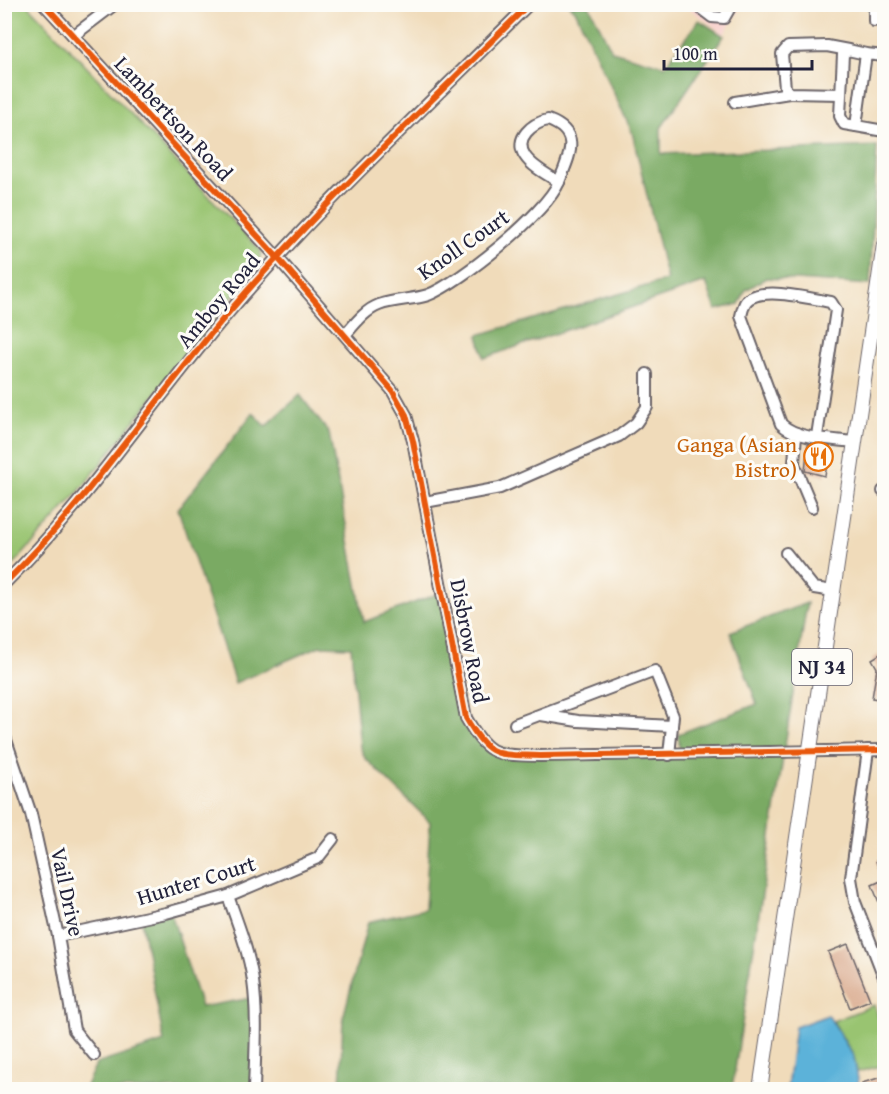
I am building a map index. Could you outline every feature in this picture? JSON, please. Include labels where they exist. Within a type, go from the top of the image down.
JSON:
[{"type":"main road","name":"NJ 34","points":[[760,1089],[885,244]]},
{"type":"street","name":"Lambertson Road","points":[[44,4],[277,257]]},
{"type":"street","points":[[74,36],[115,4]]},
{"type":"street","name":"Amboy Road","points":[[4,584],[57,530],[227,315],[277,257],[529,4]]},
{"type":"street","points":[[695,4],[712,17],[724,18],[732,4]]},
{"type":"street","points":[[874,4],[874,21]]},
{"type":"street","points":[[789,93],[785,88],[783,54],[785,49],[827,46],[885,56]]},
{"type":"street","points":[[848,50],[843,54],[840,116],[844,124],[885,131]]},
{"type":"street","points":[[856,126],[866,54]]},
{"type":"street","points":[[735,102],[789,93],[841,94]]},
{"type":"street","name":"Knoll Court","points":[[345,335],[377,305],[429,294],[465,271],[526,224],[554,194],[570,153],[570,135],[557,123],[548,120],[540,122],[523,135],[524,155],[558,182]]},
{"type":"street","name":"Disbrow Road","points":[[277,257],[392,390],[406,415],[425,501],[466,718],[481,744],[501,755],[809,753],[885,750]]},
{"type":"street","points":[[817,436],[836,310],[831,302],[769,292],[755,296],[746,302],[741,316],[781,424],[789,432],[855,442]]},
{"type":"street","points":[[425,501],[500,488],[619,436],[636,423],[647,407],[648,374]]},
{"type":"street","points":[[796,433],[794,464],[812,507]]},
{"type":"street","points":[[786,552],[814,588],[833,591]]},
{"type":"street","points":[[515,724],[655,671],[673,716],[669,754]]},
{"type":"street","points":[[540,715],[578,721],[672,726]]},
{"type":"street","name":"Vail Drive","points":[[4,735],[23,784],[58,936],[74,1030],[94,1055]]},
{"type":"street","points":[[868,750],[851,878],[855,902],[885,977]]},
{"type":"street","name":"Hunter Court","points":[[58,936],[166,914],[228,896],[318,858],[333,839]]},
{"type":"street","points":[[228,896],[247,950],[253,982],[256,1015],[254,1089]]},
{"type":"shaded area","points":[[684,5],[742,5],[724,34]]},
{"type":"green space","points":[[27,4],[261,251],[259,263],[76,495],[5,574],[4,5]]},
{"type":"green space","points":[[569,5],[589,5],[612,51],[665,66],[699,20],[724,36],[661,128],[661,154],[877,146],[870,285],[766,278],[746,290],[739,304],[716,310],[706,282],[484,358],[478,335],[667,280],[632,132],[575,10]]},
{"type":"green space","points":[[300,395],[329,433],[364,622],[442,592],[464,717],[478,741],[517,753],[680,754],[678,734],[757,704],[730,632],[807,603],[732,1089],[340,1089],[343,1018],[368,922],[425,909],[430,822],[365,758],[360,747],[351,647],[320,646],[235,683],[178,509],[253,413],[266,426]]},
{"type":"green space","points":[[171,913],[201,1007],[258,997],[257,1089],[84,1090],[96,1064],[164,1042],[141,920]]},
{"type":"green space","points":[[874,1005],[884,1031],[884,1065],[857,1072],[854,1057],[833,1021]]},
{"type":"water","points":[[828,1015],[854,1057],[859,1085],[856,1089],[787,1089],[795,1027]]},
{"type":"building","name":"Ganga (Asian Bistro)","points":[[808,444],[830,447],[825,476],[805,471]]},
{"type":"building","points":[[885,651],[885,700],[872,698],[877,668],[872,659]]},
{"type":"building","points":[[885,858],[884,915],[872,885],[883,880],[876,861]]},
{"type":"building","points":[[848,944],[870,1000],[850,1008],[828,952]]},
{"type":"building","points":[[885,1076],[885,1089],[864,1089],[862,1083]]},
{"type":"cycle path","points":[[44,4],[277,257],[392,390],[406,415],[413,441],[466,718],[488,748],[504,754],[540,756],[884,750]]},
{"type":"cycle path","points":[[4,584],[64,519],[201,346],[264,272],[338,193],[529,4]]},
{"type":"place","name":"Ganga (Asian Bistro)","points":[[818,457]]}]
